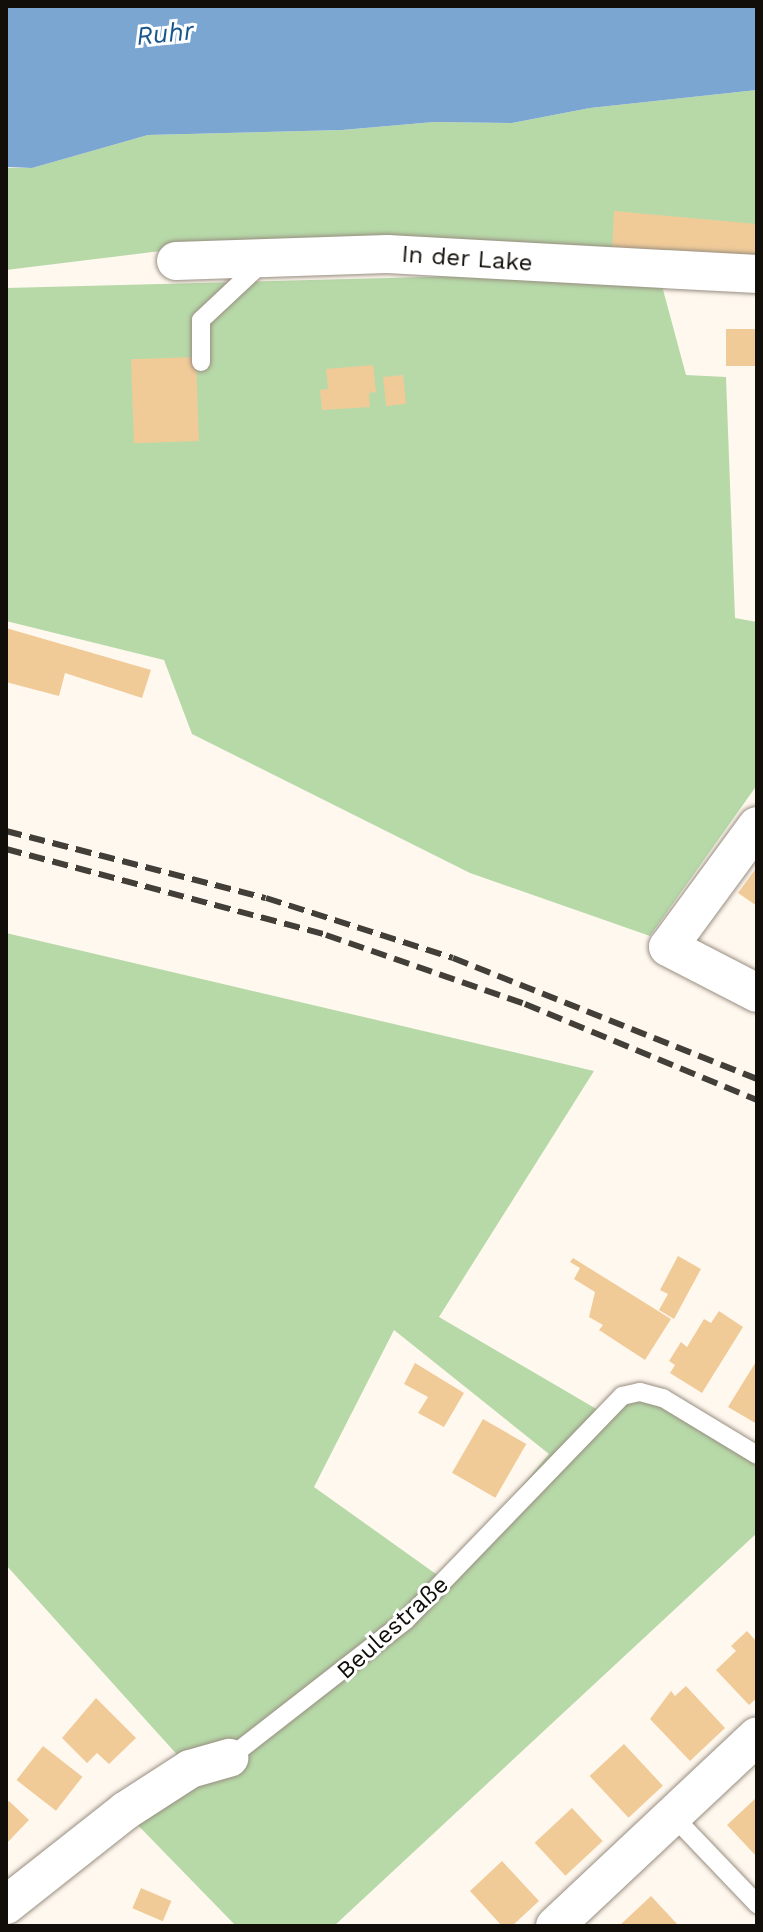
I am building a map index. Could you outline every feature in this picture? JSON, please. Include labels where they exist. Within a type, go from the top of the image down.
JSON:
[{"type":"street","name":"In der Lake","points":[[176,261],[271,254],[387,254],[757,274]]},
{"type":"street","points":[[757,826],[668,947],[757,993]]},
{"type":"street","points":[[555,1926],[757,1736]]},
{"type":"street","name":"Beulestraße","points":[[6,1905],[125,1811],[190,1769],[229,1758]]},
{"type":"lane","points":[[201,362],[201,320],[271,254]]},
{"type":"lane","name":"Beulestraße","points":[[229,1758],[405,1621],[622,1396],[640,1392],[663,1398],[757,1455]]},
{"type":"lane","points":[[673,1816],[757,1904]]},
{"type":"green space","points":[[757,90],[757,270],[161,251],[6,270],[6,168],[32,168],[148,135],[342,130],[434,122],[512,123],[590,108]]},
{"type":"green space","points":[[658,271],[686,375],[726,377],[735,618],[757,622],[757,785],[650,936],[470,873],[192,734],[164,660],[6,621],[6,288]]},
{"type":"green space","points":[[6,933],[594,1071],[439,1317],[605,1414],[646,1396],[757,1460],[757,1533],[334,1926],[236,1926],[125,1812],[190,1769],[6,1565]],"holes":[[[394,1330],[549,1454],[443,1579],[314,1487]]]},
{"type":"water","name":"Ruhr","points":[[6,6],[757,6],[757,90],[590,108],[512,123],[434,122],[342,130],[148,135],[32,168],[6,167]]},
{"type":"building","points":[[614,211],[757,224],[757,257],[612,255]]},
{"type":"building","points":[[726,329],[757,329],[757,366],[726,366]]},
{"type":"building","points":[[196,357],[199,441],[134,443],[131,359]]},
{"type":"building","points":[[373,365],[376,392],[369,393],[370,407],[322,410],[320,390],[328,389],[326,369]]},
{"type":"building","points":[[403,375],[406,404],[386,406],[383,377]]},
{"type":"building","points":[[6,628],[151,670],[142,698],[65,673],[59,696],[6,682]]},
{"type":"building","points":[[757,867],[757,906],[738,893]]},
{"type":"building","points":[[678,1256],[701,1269],[674,1319],[659,1310],[668,1294],[660,1290]]},
{"type":"building","points":[[573,1258],[671,1319],[645,1360],[599,1330],[603,1325],[589,1317],[595,1292],[574,1279],[580,1268],[570,1262]]},
{"type":"building","points":[[719,1311],[743,1327],[702,1393],[670,1373],[675,1365],[669,1361],[681,1342],[687,1347],[704,1319],[711,1323]]},
{"type":"building","points":[[757,1360],[757,1424],[728,1407]]},
{"type":"building","points":[[415,1363],[464,1393],[444,1427],[418,1413],[428,1397],[404,1384]]},
{"type":"building","points":[[483,1419],[526,1444],[495,1498],[452,1473]]},
{"type":"building","points":[[747,1631],[757,1642],[757,1698],[749,1705],[716,1670],[736,1651],[731,1646]]},
{"type":"building","points":[[686,1686],[725,1728],[690,1761],[650,1719],[671,1691],[675,1696]]},
{"type":"building","points":[[96,1698],[136,1738],[109,1764],[97,1753],[87,1763],[62,1738]]},
{"type":"building","points":[[624,1744],[663,1786],[629,1818],[590,1776]]},
{"type":"building","points":[[43,1746],[82,1777],[56,1811],[17,1780]]},
{"type":"building","points":[[757,1797],[757,1857],[727,1825]]},
{"type":"building","points":[[9,1801],[29,1820],[6,1844],[6,1804]]},
{"type":"building","points":[[572,1808],[603,1841],[565,1876],[535,1843]]},
{"type":"building","points":[[502,1861],[539,1901],[512,1926],[502,1926],[470,1891]]},
{"type":"building","points":[[141,1888],[171,1901],[163,1921],[132,1908]]},
{"type":"building","points":[[651,1896],[679,1926],[619,1926]]},
{"type":"railway","points":[[6,831],[266,898],[453,958],[757,1079]]},
{"type":"railway","points":[[6,849],[326,935],[525,1004],[757,1100]]}]
